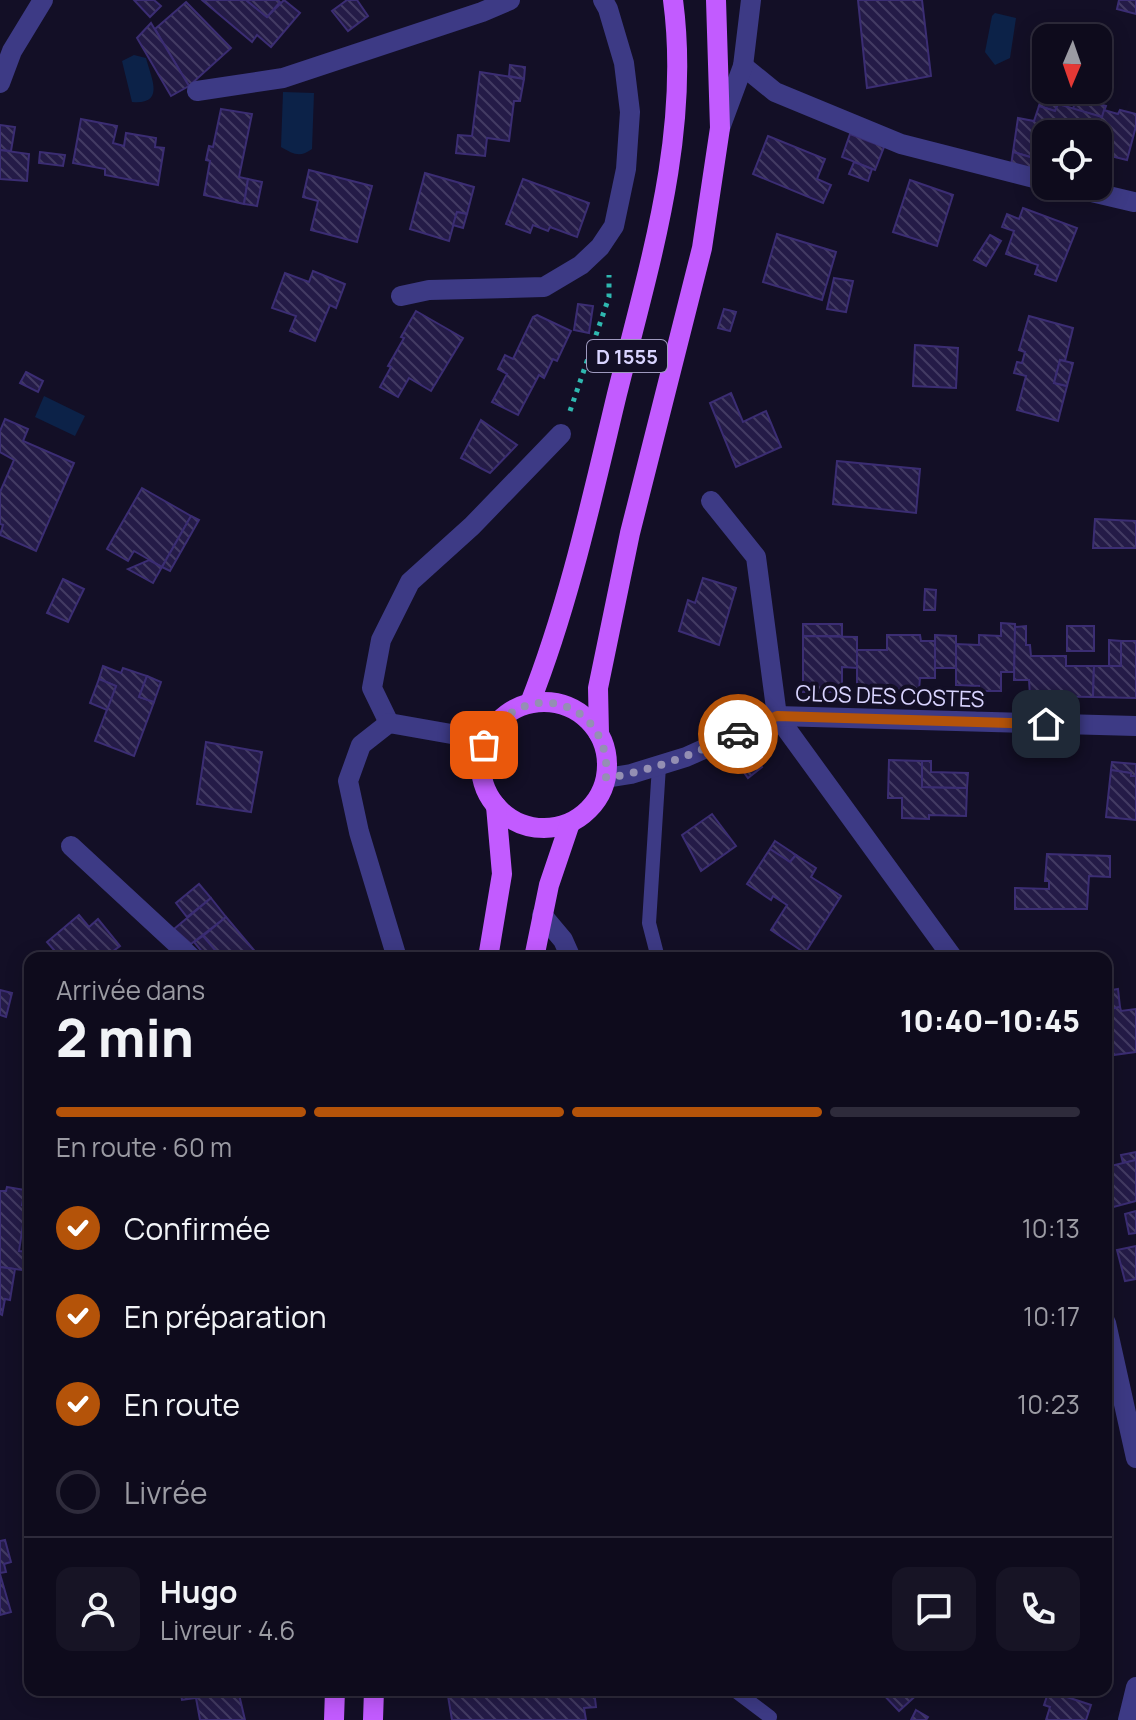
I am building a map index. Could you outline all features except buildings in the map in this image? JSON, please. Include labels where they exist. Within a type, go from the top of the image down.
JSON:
[{"type":"main road","name":"D 1555","points":[[530,703],[567,593],[654,252],[674,133],[678,36],[673,0]]},
{"type":"main road","name":"D 1555","points":[[599,734],[598,688],[630,533],[702,248],[720,128],[716,0]]},
{"type":"main road","points":[[530,703],[557,703],[581,714],[599,734],[607,763],[606,778],[593,805],[570,823],[543,828],[517,823],[496,806],[484,787],[480,766],[484,745],[501,718],[530,703]]},
{"type":"main road","points":[[489,952],[502,874],[496,806]]},
{"type":"main road","points":[[535,952],[542,915],[570,823]]},
{"type":"main road","points":[[334,1720],[335,1696]]},
{"type":"main road","points":[[373,1720],[374,1696]]},
{"type":"street","points":[[0,83],[12,51],[43,0]]},
{"type":"street","points":[[197,91],[283,78],[510,0]]},
{"type":"street","points":[[401,296],[429,290],[544,287],[581,265],[609,234],[614,226],[626,169],[630,112],[624,63],[603,0]]},
{"type":"street","points":[[720,128],[743,66],[751,0]]},
{"type":"street","points":[[743,66],[775,92],[901,144],[1032,177]]},
{"type":"street","points":[[1112,197],[1134,202]]},
{"type":"street","points":[[389,723],[372,688],[381,640],[410,582],[472,526],[561,434]]},
{"type":"street","points":[[711,501],[756,557],[777,716],[948,952]]},
{"type":"street","name":"CLOS DES COSTES","points":[[606,778],[631,774],[686,757],[777,716],[1136,726]]},
{"type":"street","points":[[395,952],[359,832],[348,781],[361,745],[389,723],[457,735],[484,745]]},
{"type":"street","points":[[71,846],[186,952]]},
{"type":"street","points":[[542,915],[563,940],[568,952]]},
{"type":"street","points":[[1112,1350],[1136,1458]]},
{"type":"street","points":[[1128,1720],[1136,1687]]},
{"type":"lane","points":[[656,952],[649,923],[659,766]]},
{"type":"lane","points":[[742,1696],[771,1719]]},
{"type":"path","points":[[561,434],[609,297],[609,234]]},
{"type":"water","points":[[995,13],[1016,18],[1010,58],[995,65],[985,52]]},
{"type":"water","points":[[134,55],[146,58],[153,82],[153,95],[143,102],[132,102],[122,61]]},
{"type":"water","points":[[283,92],[314,93],[312,149],[304,153],[293,153],[281,147]]},
{"type":"water","points":[[44,396],[85,416],[75,436],[35,417]]},
{"type":"way so far","points":[[484,745],[501,718],[530,703],[557,703],[581,714],[599,734],[605,748],[606,778],[631,774],[686,757],[738,734]]},
{"type":"route","points":[[738,734],[777,716],[1046,724]]}]
